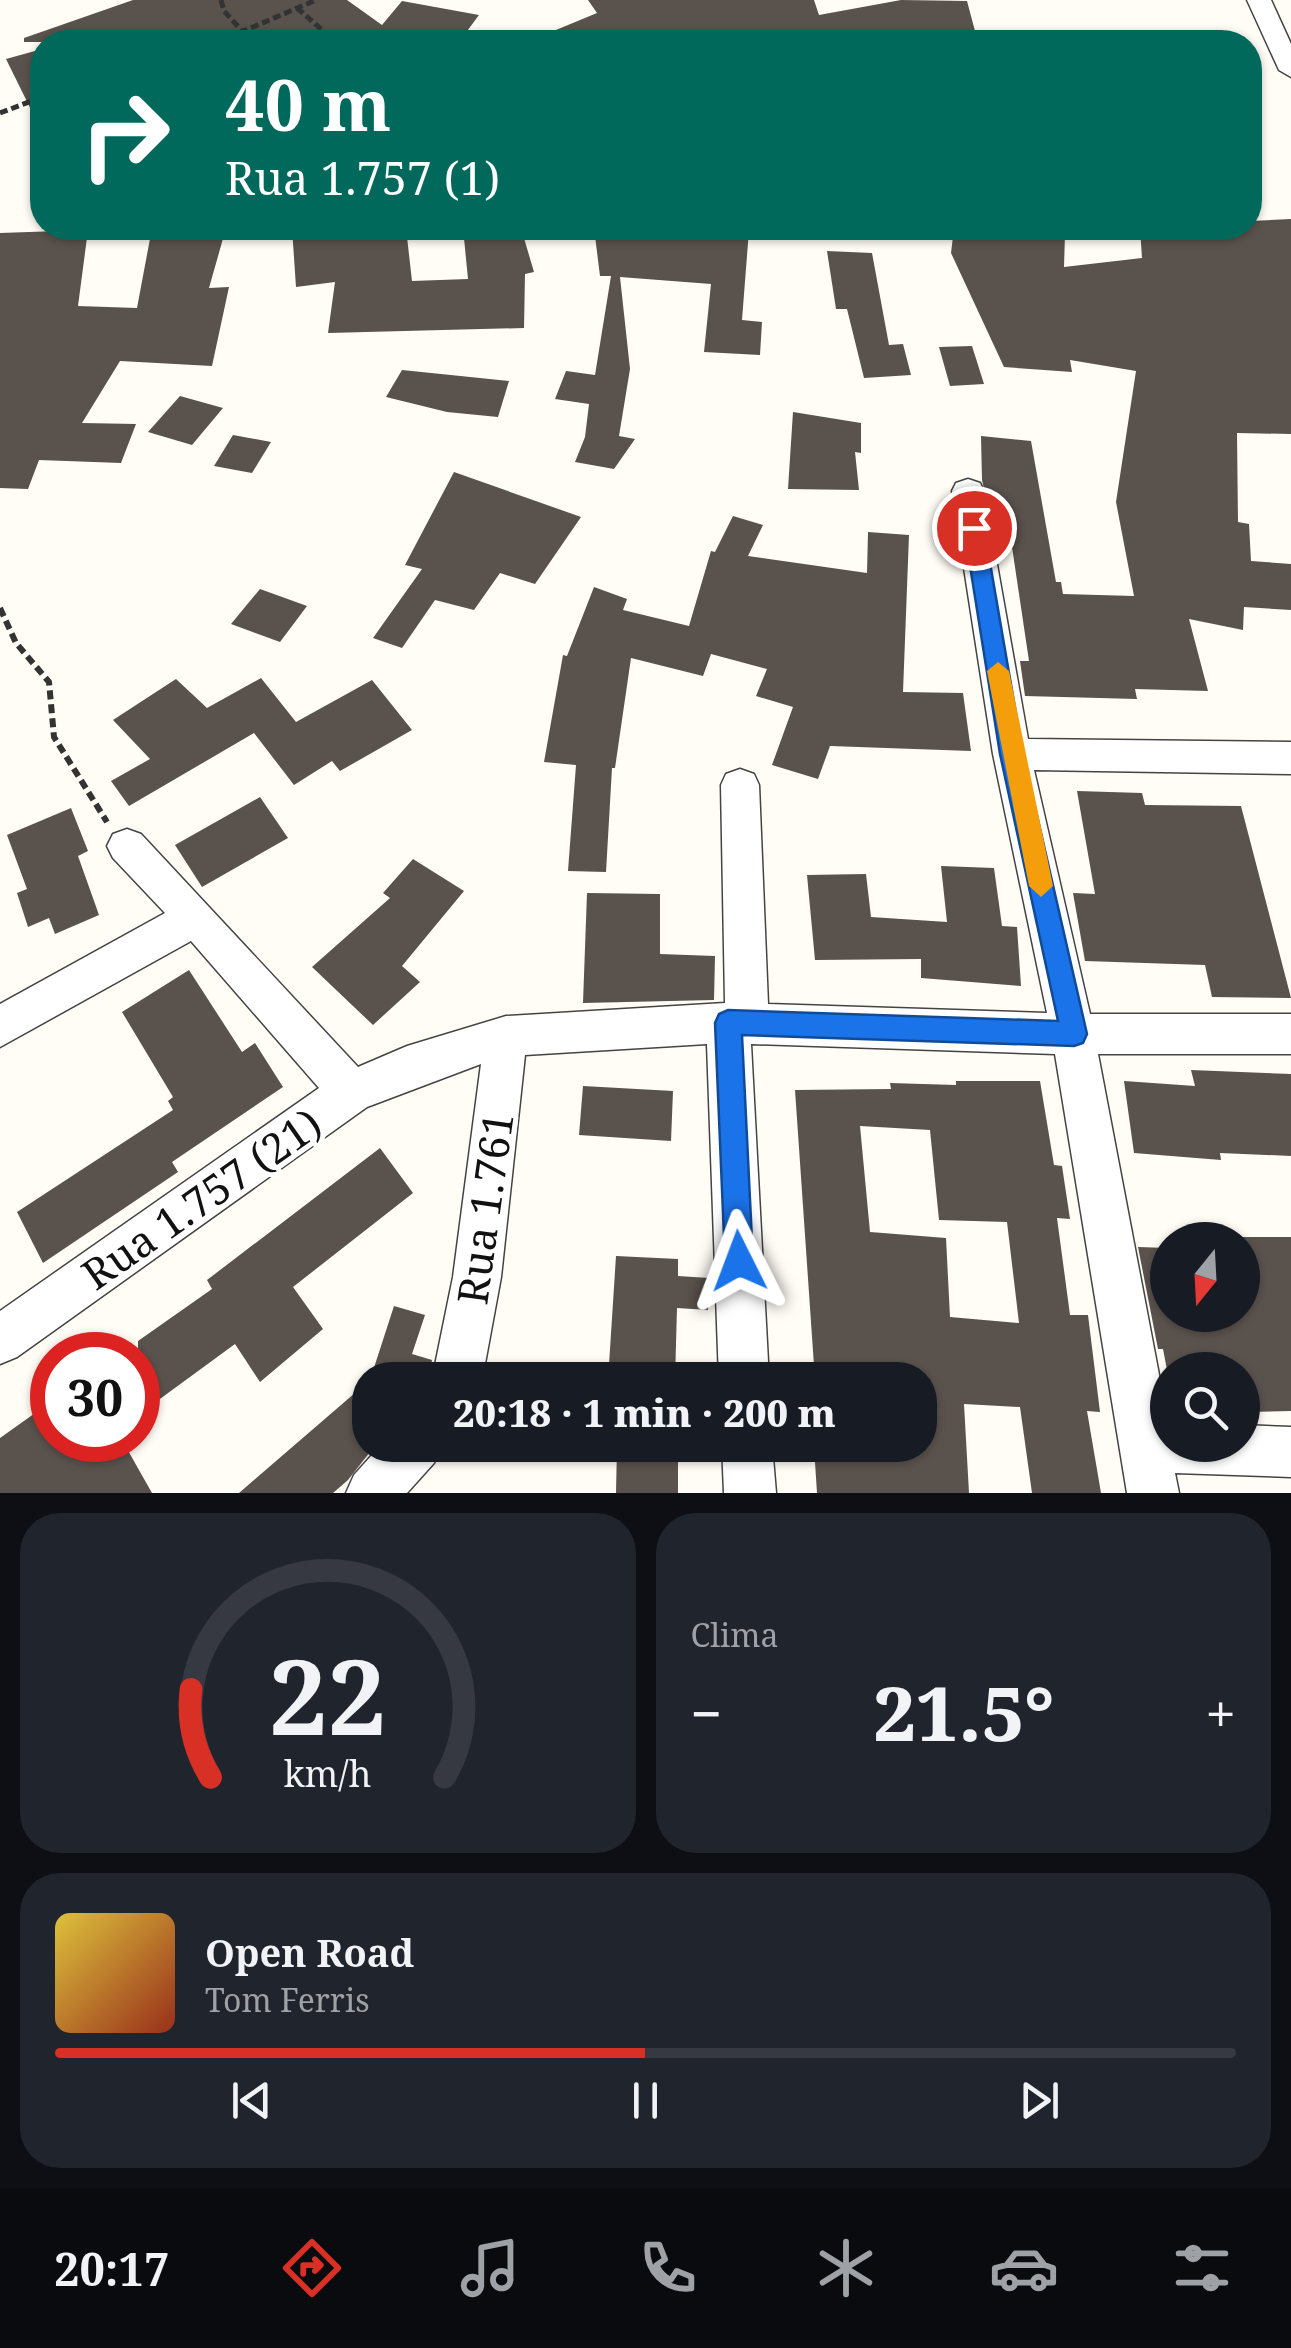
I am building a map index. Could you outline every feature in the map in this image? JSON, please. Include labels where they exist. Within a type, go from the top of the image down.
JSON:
[{"type":"street","points":[[1259,0],[1291,70]]},
{"type":"street","points":[[968,491],[1012,754],[1074,1034],[1148,1470],[1291,1452]]},
{"type":"street","points":[[1012,754],[1291,758]]},
{"type":"street","points":[[740,785],[737,1023],[744,1362]]},
{"type":"street","points":[[126,846],[196,917],[351,1092]]},
{"type":"street","points":[[0,1027],[196,917]]},
{"type":"street","name":"Rua 1.757 (21)","points":[[0,1340],[351,1092],[408,1067],[506,1036],[737,1023],[1074,1034],[1291,1034]]},
{"type":"street","name":"Rua 1.761","points":[[460,1362],[477,1277],[506,1036]]},
{"type":"street","points":[[372,1493],[400,1462]]},
{"type":"street","points":[[748,1462],[750,1493]]},
{"type":"path","points":[[220,0],[224,11],[241,30]]},
{"type":"path","points":[[248,30],[316,0]]},
{"type":"path","points":[[297,8],[322,30]]},
{"type":"path","points":[[0,114],[30,102]]},
{"type":"path","points":[[0,608],[16,642],[48,682],[54,736],[98,810],[126,846]]},
{"type":"building","points":[[133,0],[347,0],[382,25],[402,1],[479,15],[468,30],[47,30]]},
{"type":"building","points":[[588,0],[814,0],[819,15],[901,0],[967,1],[975,30],[556,30],[597,13]]},
{"type":"building","points":[[30,52],[30,108],[6,59]]},
{"type":"building","points":[[1291,219],[1291,434],[1237,433],[1238,522],[1249,524],[1251,561],[1291,564],[1291,610],[1244,607],[1243,630],[1189,619],[1208,691],[1135,689],[1137,699],[1025,696],[1020,661],[1029,661],[1012,547],[998,547],[982,480],[981,436],[1031,441],[1056,582],[1061,582],[1063,594],[1134,596],[1116,502],[1136,371],[1070,360],[1072,372],[1004,367],[951,253],[953,240],[1065,240],[1064,267],[1142,258],[1141,240],[1262,240],[1262,220]]},
{"type":"building","points":[[30,232],[30,240],[87,240],[78,306],[137,308],[150,240],[223,240],[209,288],[229,287],[212,366],[120,361],[82,423],[136,424],[121,463],[39,460],[28,489],[0,488],[0,233]]},
{"type":"building","points":[[293,240],[407,240],[412,281],[468,279],[464,240],[525,240],[534,272],[525,274],[524,328],[328,333],[335,282],[296,287]]},
{"type":"building","points":[[596,240],[748,240],[742,320],[762,322],[760,355],[704,352],[711,284],[620,277],[630,369],[619,436],[635,439],[614,469],[575,462],[585,437],[589,404],[555,399],[566,371],[595,375],[611,276],[600,276]]},
{"type":"building","points":[[827,251],[872,253],[889,345],[903,344],[911,375],[864,378],[847,309],[836,309]]},
{"type":"building","points":[[972,346],[984,384],[950,386],[939,347]]},
{"type":"building","points":[[402,370],[509,381],[498,417],[447,412],[386,397]]},
{"type":"building","points":[[180,396],[223,408],[192,445],[148,432]]},
{"type":"building","points":[[793,412],[861,423],[861,453],[855,452],[859,490],[788,489]]},
{"type":"building","points":[[233,435],[271,442],[252,473],[214,466]]},
{"type":"building","points":[[454,472],[581,517],[535,584],[500,573],[474,610],[435,600],[402,648],[373,638],[422,569],[405,565]]},
{"type":"building","points":[[733,516],[763,525],[748,556],[867,573],[868,532],[909,535],[903,692],[963,693],[971,751],[830,746],[818,779],[772,765],[793,707],[756,696],[767,669],[711,654],[703,676],[631,658],[612,768],[606,872],[568,871],[576,765],[544,762],[563,655],[567,656],[594,587],[627,599],[623,610],[689,626],[711,551],[715,552]]},
{"type":"building","points":[[260,589],[307,606],[280,642],[231,624]]},
{"type":"building","points":[[261,678],[296,722],[372,680],[412,730],[340,771],[332,761],[294,785],[254,733],[129,806],[111,781],[150,759],[113,720],[176,679],[207,708]]},
{"type":"building","points":[[1077,791],[1142,793],[1145,805],[1241,806],[1291,998],[1212,997],[1205,965],[1085,961],[1073,893],[1095,894]]},
{"type":"building","points":[[260,797],[288,838],[202,887],[175,845]]},
{"type":"building","points":[[71,808],[88,851],[78,856],[99,915],[55,934],[49,918],[28,927],[17,893],[27,889],[7,835]]},
{"type":"building","points":[[413,859],[464,891],[402,966],[420,982],[373,1025],[312,967],[390,898],[383,893]]},
{"type":"building","points":[[941,866],[994,868],[1002,926],[1017,927],[1021,986],[921,978],[921,959],[815,960],[807,875],[866,874],[871,917],[947,922]]},
{"type":"building","points":[[587,893],[660,894],[660,954],[715,956],[714,1000],[583,1003]]},
{"type":"building","points":[[189,970],[242,1052],[255,1043],[283,1087],[172,1162],[178,1172],[43,1263],[17,1212],[173,1110],[168,1101],[173,1097],[122,1012]]},
{"type":"building","points":[[1191,1070],[1291,1074],[1291,1156],[1220,1153],[1221,1160],[1134,1153],[1124,1081],[1195,1086]]},
{"type":"building","points":[[1040,1081],[1054,1165],[1062,1166],[1070,1219],[1057,1218],[1070,1315],[1088,1315],[1100,1412],[1087,1411],[1101,1493],[1032,1493],[1020,1407],[964,1404],[969,1493],[817,1493],[815,1462],[937,1462],[937,1362],[814,1362],[795,1090],[891,1089],[890,1083]],"holes":[[[860,1126],[930,1130],[939,1220],[1007,1222],[1019,1323],[950,1317],[946,1238],[870,1232]]]},
{"type":"building","points":[[583,1086],[673,1091],[671,1141],[579,1135]]},
{"type":"building","points":[[380,1148],[413,1193],[293,1287],[323,1329],[260,1382],[235,1344],[160,1399],[160,1332],[151,1332],[212,1289],[207,1280]]},
{"type":"building","points":[[1260,1237],[1291,1237],[1291,1411],[1260,1412],[1260,1352],[1158,1349],[1155,1332],[1260,1332]]},
{"type":"building","points":[[1138,1247],[1150,1247],[1150,1308]]},
{"type":"building","points":[[616,1256],[678,1259],[678,1276],[709,1278],[708,1310],[677,1308],[676,1362],[609,1362]]},
{"type":"building","points":[[394,1306],[425,1315],[412,1354],[432,1360],[376,1362]]},
{"type":"building","points":[[352,1396],[352,1462],[362,1462],[333,1493],[239,1493]]},
{"type":"building","points":[[30,1417],[30,1462],[134,1462],[152,1493],[0,1493],[0,1438]]},
{"type":"building","points":[[617,1462],[678,1462],[678,1493],[616,1493]]},
{"type":"slow traffic","points":[[998,671],[1041,886]]},
{"type":"route","points":[[739,1261],[728,1023],[1074,1034],[1012,754],[974,528]]}]
